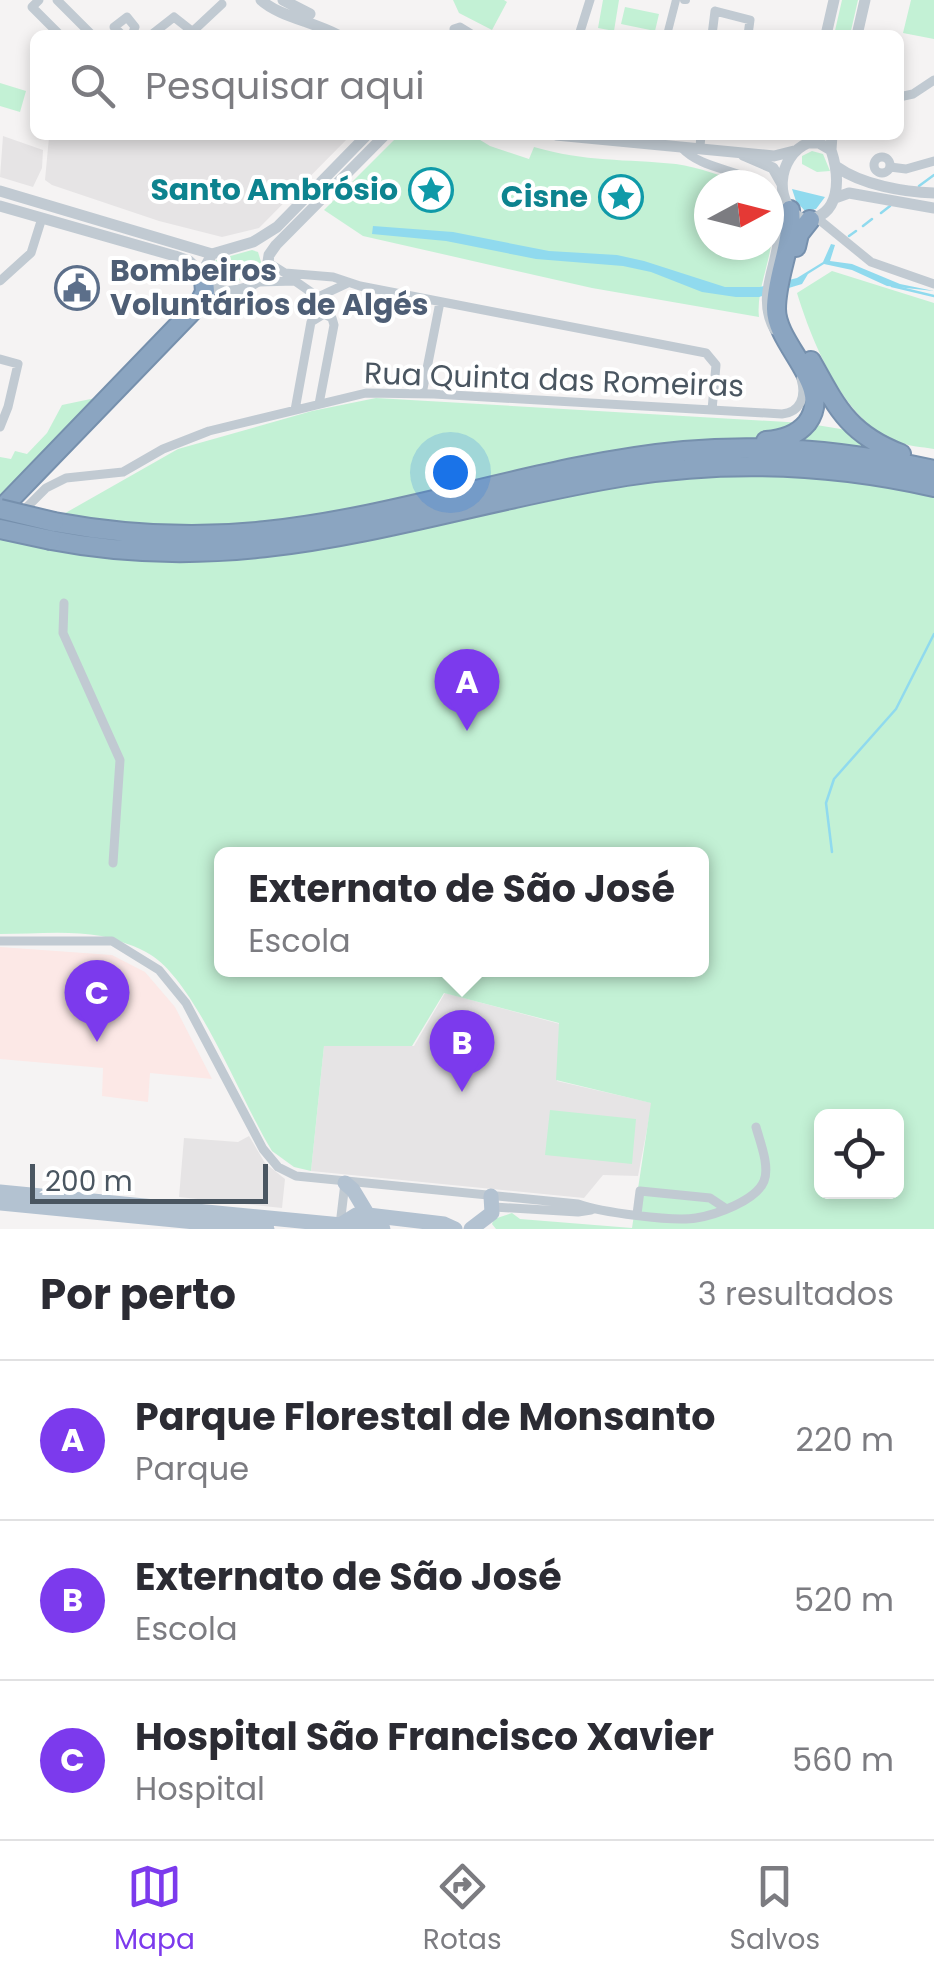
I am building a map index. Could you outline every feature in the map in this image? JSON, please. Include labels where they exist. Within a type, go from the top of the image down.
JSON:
[{"type":"highway","points":[[0,531],[263,532],[379,512],[583,465],[786,437],[802,428],[812,413],[810,382],[781,332],[776,312],[791,231],[790,210]]},
{"type":"highway","points":[[814,219],[799,234],[786,303],[792,329],[846,420],[879,445],[934,468]]},
{"type":"highway","points":[[203,276],[200,304],[0,510],[52,531],[167,554],[269,549],[354,536],[592,482],[698,468],[809,468],[868,474],[934,488]]},
{"type":"highway","points":[[686,450],[816,450],[934,468]]},
{"type":"main road","points":[[345,1183],[368,1215]]},
{"type":"main road","points":[[0,1192],[383,1229]]},
{"type":"main road","points":[[0,1203],[267,1229]]},
{"type":"main road","points":[[340,1225],[356,1215],[368,1215],[444,1224],[454,1229]]},
{"type":"street","points":[[39,0],[32,7],[55,30]]},
{"type":"street","points":[[261,0],[270,9],[329,30]]},
{"type":"street","points":[[284,0],[340,30]]},
{"type":"street","points":[[581,30],[590,0]]},
{"type":"street","points":[[669,30],[676,0]]},
{"type":"street","points":[[827,30],[834,0]]},
{"type":"street","points":[[858,30],[864,0]]},
{"type":"street","points":[[61,1],[87,30]]},
{"type":"street","points":[[194,30],[222,4]]},
{"type":"street","points":[[714,6],[750,20],[749,30]]},
{"type":"street","points":[[157,30],[174,16],[188,30]]},
{"type":"street","points":[[117,30],[114,27],[127,17],[134,30]]},
{"type":"street","points":[[904,96],[934,80]]},
{"type":"street","points":[[0,206],[79,229],[107,230],[212,254],[253,242],[277,226],[363,140]]},
{"type":"street","points":[[258,282],[266,275],[269,259],[301,218],[379,140]]},
{"type":"street","points":[[579,140],[663,140],[679,145],[701,141],[774,170]]},
{"type":"street","points":[[831,140],[830,150],[837,167],[832,202],[846,240]]},
{"type":"street","points":[[739,154],[778,156],[800,144],[819,143],[830,150]]},
{"type":"street","points":[[784,170],[800,144]]},
{"type":"street","points":[[679,145],[690,158],[729,170]]},
{"type":"street","points":[[890,167],[906,168],[934,161]]},
{"type":"street","points":[[837,167],[898,189],[934,193]]},
{"type":"street","points":[[784,190],[790,210],[800,218],[814,219],[871,262],[934,284]]},
{"type":"street","points":[[0,191],[84,216],[107,230],[180,258],[196,266],[213,290],[224,293],[258,282],[294,280],[313,295],[323,296],[348,283]]},
{"type":"street","points":[[814,219],[832,202],[849,194],[934,208]]},
{"type":"street","points":[[79,229],[84,216]]},
{"type":"street","points":[[0,280],[30,253],[42,218]]},
{"type":"street","points":[[253,242],[263,247],[269,259],[285,273],[333,277],[440,302],[706,353],[716,365],[712,410]]},
{"type":"street","points":[[203,276],[212,254]]},
{"type":"street","name":"Rua Quinta das Romeiras","points":[[0,531],[59,480],[123,472],[184,440],[374,392],[791,413],[799,406],[803,387],[768,316],[766,294],[773,260]]},
{"type":"street","points":[[308,290],[311,278],[316,276]]},
{"type":"street","points":[[422,394],[440,302]]},
{"type":"street","points":[[294,410],[311,322],[324,314],[332,318],[334,325],[319,404]]},
{"type":"street","points":[[0,359],[18,364],[0,427]]},
{"type":"street","points":[[64,603],[63,634],[120,760],[114,864]]},
{"type":"street","points":[[0,941],[112,941],[146,960],[169,980],[186,1003],[270,1159],[296,1176],[345,1183],[486,1216],[594,1210],[694,1219],[756,1192],[764,1182],[764,1161],[756,1127]]},
{"type":"street","points":[[340,1225],[345,1183]]},
{"type":"street","points":[[638,1214],[640,1191],[710,1198],[725,1208]]},
{"type":"shaded area","points":[[3,136],[43,150],[42,168],[33,187],[0,177]]},
{"type":"shaded area","points":[[49,140],[346,140],[259,228],[222,237],[159,221],[45,180]]},
{"type":"shaded area","points":[[0,947],[112,955],[145,972],[175,1007],[212,1079],[150,1073],[148,1102],[102,1096],[103,1068],[0,1059]]},
{"type":"shaded area","points":[[445,993],[560,1024],[557,1081],[652,1103],[638,1176],[603,1175],[584,1198],[311,1171],[324,1046],[414,1046]]},
{"type":"shaded area","points":[[249,1136],[265,1163],[285,1179],[282,1208],[179,1197],[184,1138],[238,1142]]},
{"type":"green space","points":[[453,0],[507,2],[492,30],[459,13]]},
{"type":"green space","points":[[603,0],[619,0],[614,30],[598,28]]},
{"type":"green space","points":[[842,0],[858,0],[851,30],[835,30]]},
{"type":"green space","points":[[911,0],[934,0],[934,39],[904,30]]},
{"type":"green space","points":[[625,7],[659,14],[655,30],[621,24]]},
{"type":"green space","points":[[0,83],[26,91],[20,112],[0,106]]},
{"type":"green space","points":[[394,140],[480,140],[529,159],[534,147],[588,158],[658,162],[702,170],[694,170],[694,260],[768,260],[759,317],[592,288],[363,236],[324,210]]},
{"type":"green space","points":[[812,151],[823,154],[830,171],[817,172],[802,164],[802,156]]},
{"type":"green space","points":[[252,250],[258,252],[262,265],[254,276],[225,285],[212,279],[210,269],[216,260]]},
{"type":"green space","points":[[832,271],[934,303],[934,449],[900,443],[877,431],[860,416],[833,378],[811,334],[797,293]]},
{"type":"green space","points":[[105,396],[0,498],[0,457],[11,459],[15,451],[27,454],[47,433],[62,405]]},
{"type":"green space","points":[[376,398],[804,423],[853,431],[934,478],[934,1229],[496,1229],[494,1219],[512,1213],[520,1219],[632,1228],[651,1103],[556,1080],[559,1023],[444,993],[412,1046],[324,1046],[311,1171],[294,1167],[272,1151],[185,991],[151,955],[120,941],[89,934],[0,934],[0,518],[39,528],[178,449],[312,411]]},
{"type":"green space","points":[[550,1110],[636,1119],[632,1164],[545,1155]]},
{"type":"water","points":[[792,189],[825,197],[816,209],[805,211]]},
{"type":"water","points":[[373,226],[453,232],[549,251],[617,255],[725,287],[760,287],[797,278],[823,262],[831,244],[835,245],[830,261],[852,264],[900,284],[934,291],[887,286],[852,270],[824,264],[808,274],[802,284],[759,297],[736,297],[702,292],[651,272],[623,266],[536,259],[446,241],[372,234]]},
{"type":"waterway","points":[[919,186],[934,175]]},
{"type":"waterway","points":[[881,213],[890,206]]},
{"type":"waterway","points":[[863,226],[872,219]]},
{"type":"waterway","points":[[849,236],[856,231]]},
{"type":"waterway","points":[[892,286],[934,296]]},
{"type":"waterway","points":[[832,852],[826,803],[834,779],[896,709],[934,634]]},
{"type":"place","name":"Santo Ambrósio","points":[[431,190]]},
{"type":"place","name":"Cisne","points":[[621,197]]},
{"type":"place","name":"Bombeiros Voluntários de Algés","points":[[77,288]]},
{"type":"place","name":"Parque Florestal de Monsanto","points":[[467,731]]},
{"type":"place","name":"Hospital São Francisco Xavier","points":[[97,1042]]},
{"type":"place","name":"Externato de São José","points":[[462,1092]]}]
